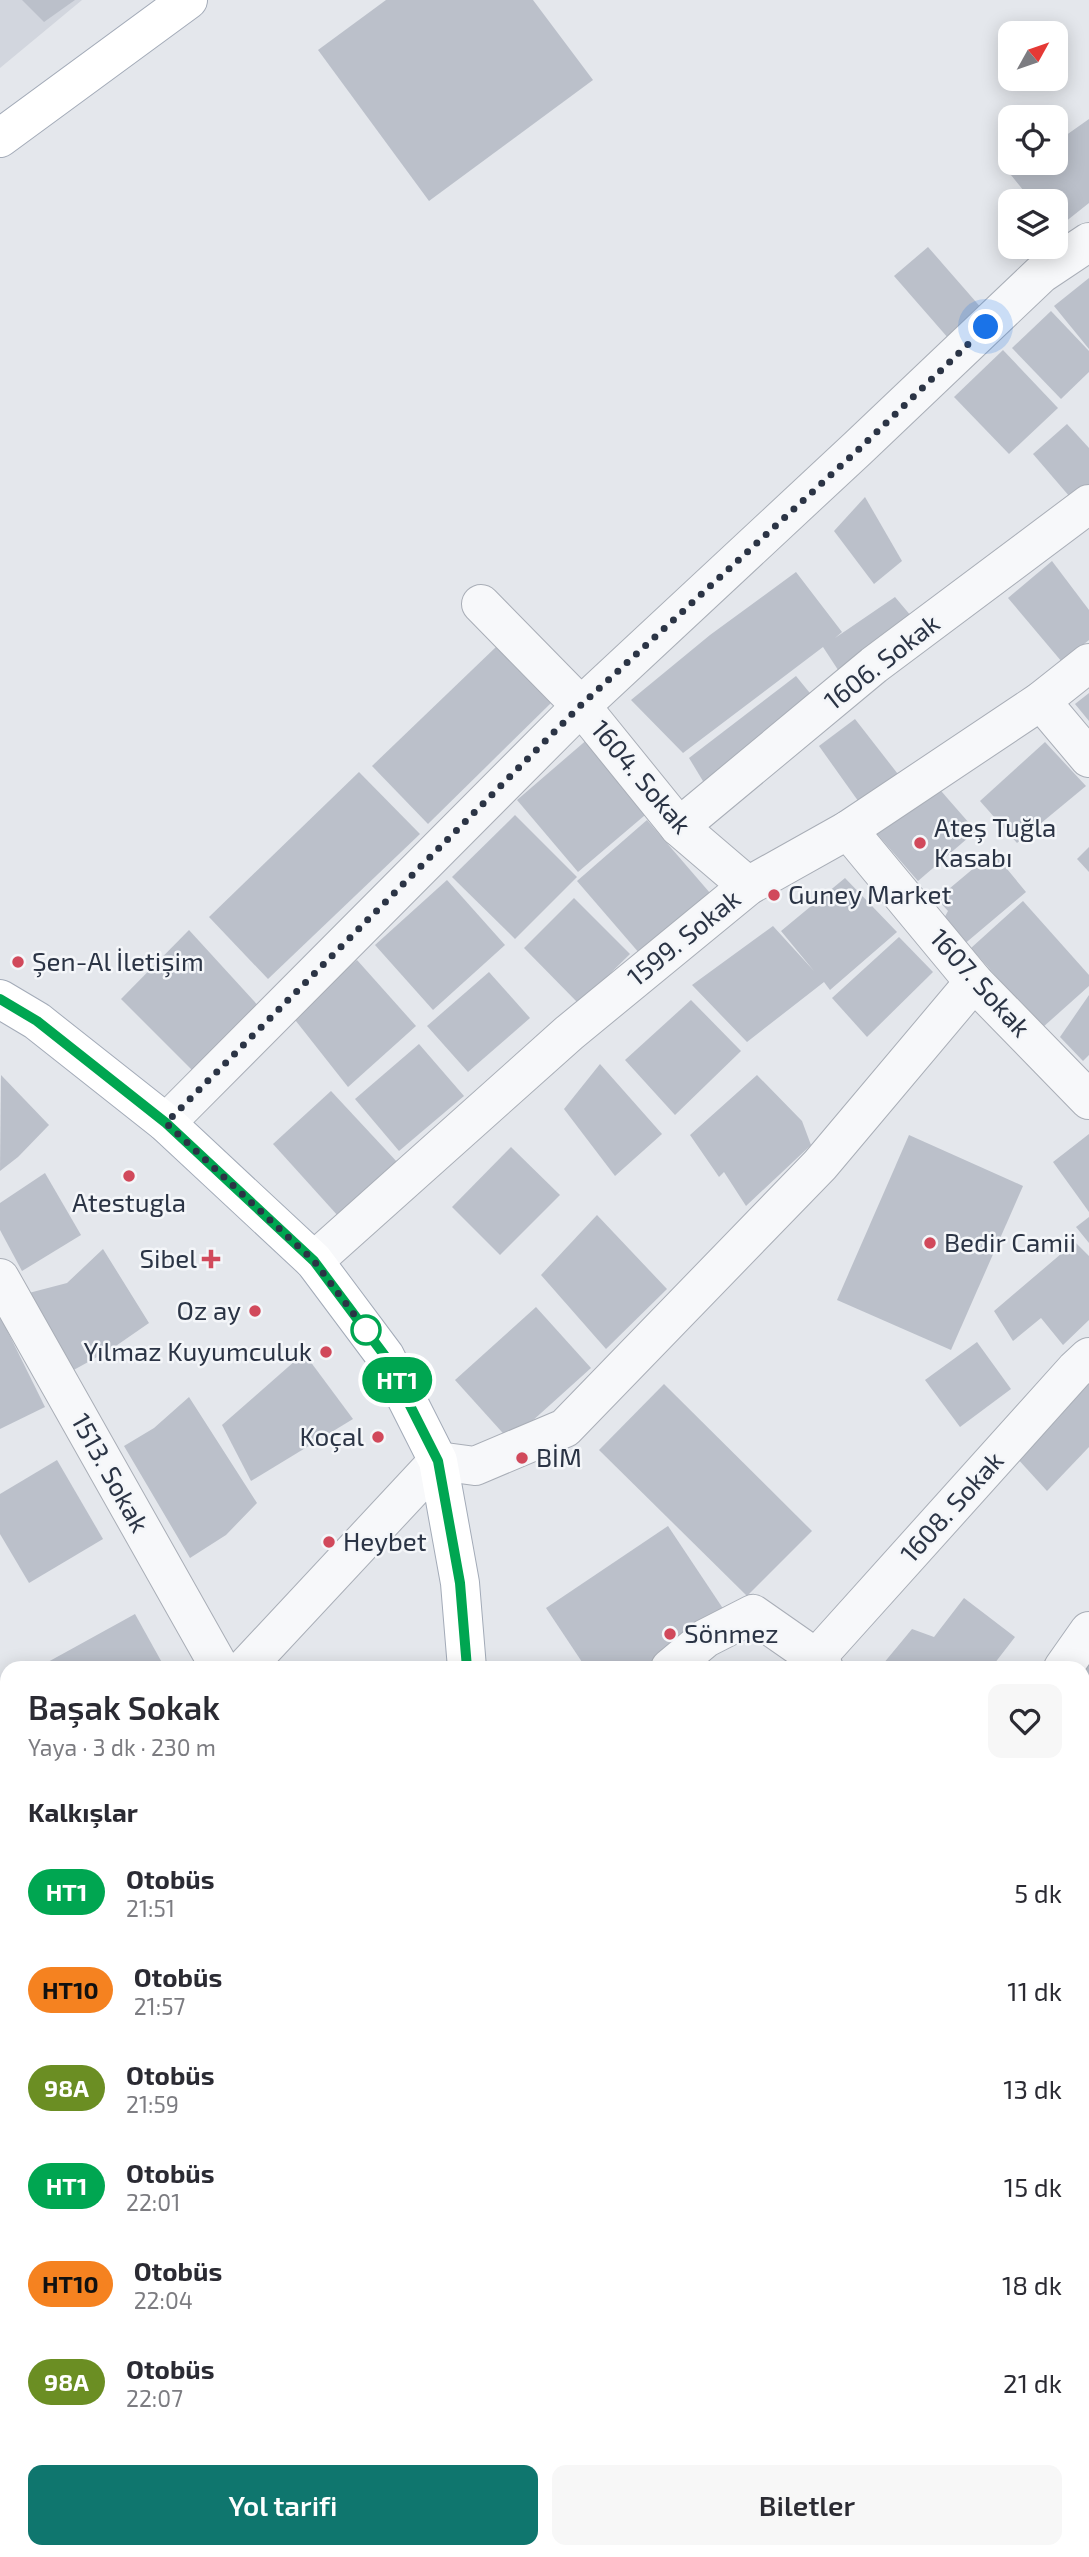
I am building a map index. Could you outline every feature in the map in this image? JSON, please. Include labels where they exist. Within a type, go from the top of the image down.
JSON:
[{"type":"main road","points":[[0,138],[188,0]]},
{"type":"main road","points":[[0,999],[37,1021],[166,1123],[314,1261],[385,1356],[438,1461],[460,1583],[466,1661]]},
{"type":"street","points":[[166,1123],[580,706],[859,449],[1041,274],[1089,242]]},
{"type":"street","name":"1606. Sokak","points":[[680,827],[874,665],[1089,503]]},
{"type":"street","name":"1604. Sokak","points":[[481,604],[580,706],[680,827],[748,886]]},
{"type":"street","name":"1599. Sokak","points":[[314,1261],[569,1033],[748,886],[848,830],[1041,701],[1089,663]]},
{"type":"street","points":[[1041,701],[1089,758]]},
{"type":"street","name":"1607. Sokak","points":[[848,830],[974,982],[1089,1100]]},
{"type":"street","points":[[252,1661],[438,1461],[475,1465],[565,1428],[821,1165],[974,982]]},
{"type":"street","name":"1513. Sokak","points":[[0,1278],[216,1661]]},
{"type":"street","name":"1608. Sokak","points":[[822,1661],[1089,1357]]},
{"type":"street","points":[[678,1661],[706,1638],[753,1614],[817,1661]]},
{"type":"street","points":[[1068,1661],[1089,1631]]},
{"type":"shaded area","points":[[0,0],[82,0],[0,68]]},
{"type":"building","points":[[22,0],[75,0],[44,22]]},
{"type":"building","points":[[386,0],[533,0],[593,80],[429,201],[318,50]]},
{"type":"building","points":[[1089,119],[1089,203],[1068,220],[1068,189],[1022,189],[1011,175],[1068,175],[1068,134]]},
{"type":"building","points":[[928,247],[983,310],[949,339],[894,276]]},
{"type":"building","points":[[1089,278],[1089,349],[1054,306]]},
{"type":"building","points":[[1051,311],[1089,351],[1089,372],[1061,399],[1012,348]]},
{"type":"building","points":[[1003,350],[1058,408],[1009,454],[954,397]]},
{"type":"building","points":[[1067,424],[1089,448],[1089,493],[1076,504],[1033,454]]},
{"type":"building","points":[[865,497],[902,561],[874,584],[834,531]]},
{"type":"building","points":[[1052,561],[1089,610],[1089,640],[1062,662],[1008,598]]},
{"type":"building","points":[[796,572],[842,632],[835,638],[895,597],[917,623],[844,679],[823,647],[683,753],[631,700],[710,635]]},
{"type":"building","points":[[497,646],[551,703],[428,824],[372,766]]},
{"type":"building","points":[[796,676],[818,703],[709,791],[689,758]]},
{"type":"building","points":[[1089,693],[1089,721],[1075,704]]},
{"type":"building","points":[[855,719],[901,778],[861,805],[819,746]]},
{"type":"building","points":[[589,738],[651,810],[578,872],[517,800]]},
{"type":"building","points":[[1045,742],[1086,786],[1017,843],[980,801]]},
{"type":"building","points":[[359,772],[420,834],[268,979],[209,917]]},
{"type":"building","points":[[935,784],[976,831],[918,881],[877,834]]},
{"type":"building","points":[[515,815],[577,877],[515,939],[452,877]]},
{"type":"building","points":[[647,820],[710,893],[640,954],[577,881]]},
{"type":"building","points":[[1089,847],[1089,872],[1077,859]]},
{"type":"building","points":[[993,852],[1026,892],[962,946],[942,922],[948,911],[937,899]]},
{"type":"building","points":[[845,878],[897,932],[830,990],[824,982],[747,1042],[692,985],[773,926],[814,971],[781,931]]},
{"type":"building","points":[[447,880],[505,945],[433,1010],[375,945]]},
{"type":"building","points":[[574,898],[630,954],[579,1004],[524,948]]},
{"type":"building","points":[[1023,901],[1089,975],[1089,986],[1042,1028],[971,948]]},
{"type":"building","points":[[189,930],[263,1011],[197,1075],[121,999]]},
{"type":"building","points":[[899,937],[933,972],[867,1037],[832,998]]},
{"type":"building","points":[[357,960],[416,1026],[348,1087],[292,1016]]},
{"type":"building","points":[[489,972],[530,1018],[468,1072],[427,1026]]},
{"type":"building","points":[[1089,995],[1089,1055],[1083,1061],[1060,1037]]},
{"type":"building","points":[[691,1000],[741,1051],[675,1115],[625,1060]]},
{"type":"building","points":[[419,1044],[464,1096],[399,1151],[355,1099]]},
{"type":"building","points":[[600,1064],[662,1134],[615,1176],[564,1109]]},
{"type":"building","points":[[1,1075],[49,1125],[18,1157],[0,1171]]},
{"type":"building","points":[[757,1075],[802,1121],[811,1145],[746,1206],[724,1172],[719,1177],[690,1135]]},
{"type":"building","points":[[331,1091],[398,1163],[339,1217],[273,1144]]},
{"type":"building","points":[[1089,1134],[1089,1212],[1053,1162]]},
{"type":"building","name":"Bedir Camii","points":[[909,1135],[1023,1186],[951,1350],[837,1300]]},
{"type":"building","points":[[511,1147],[560,1195],[500,1255],[452,1207]]},
{"type":"building","points":[[45,1173],[81,1235],[22,1271],[0,1230],[0,1203]]},
{"type":"building","points":[[597,1215],[667,1289],[606,1349],[541,1275]]},
{"type":"building","points":[[1089,1217],[1089,1243],[1076,1227]]},
{"type":"building","points":[[1075,1242],[1089,1256],[1089,1320],[1063,1345],[1041,1318],[1013,1341],[994,1311]]},
{"type":"building","points":[[103,1249],[149,1323],[110,1350],[70,1372],[25,1294],[67,1283]]},
{"type":"building","points":[[536,1307],[591,1368],[510,1441],[455,1380]]},
{"type":"building","points":[[0,1316],[45,1407],[0,1429]]},
{"type":"building","points":[[977,1342],[1011,1389],[960,1427],[925,1380]]},
{"type":"building","points":[[304,1353],[353,1419],[251,1481],[222,1425]]},
{"type":"building","points":[[1089,1377],[1089,1447],[1047,1491],[1006,1446]]},
{"type":"building","points":[[664,1384],[812,1531],[747,1596],[599,1450]]},
{"type":"building","points":[[189,1397],[257,1503],[226,1535],[190,1558],[124,1446],[154,1428]]},
{"type":"building","points":[[57,1460],[103,1539],[29,1583],[0,1534],[0,1494]]},
{"type":"building","points":[[668,1526],[726,1613],[655,1661],[581,1661],[546,1608]]},
{"type":"building","points":[[964,1598],[1015,1637],[996,1661],[885,1661],[912,1629],[934,1637]]},
{"type":"building","points":[[135,1614],[161,1661],[50,1661]]},
{"type":"bus line","name":"HT1","points":[[0,999],[37,1021],[166,1123],[314,1261],[385,1356],[438,1461],[460,1583],[466,1661]]},
{"type":"place","name":"Ateş Tuğla Kasabı","points":[[920,843]]},
{"type":"place","name":"Guney Market","points":[[774,895]]},
{"type":"place","name":"Şen-Al İletişim","points":[[18,962]]},
{"type":"place","name":"Atestugla","points":[[129,1176]]},
{"type":"place","name":"Bedir Camii","points":[[930,1243]]},
{"type":"place","name":"Sibel","points":[[211,1259]]},
{"type":"place","name":"Oz ay","points":[[255,1311]]},
{"type":"place","name":"Yılmaz Kuyumculuk","points":[[326,1352]]},
{"type":"place","name":"Koçal","points":[[378,1437]]},
{"type":"place","name":"BİM","points":[[522,1458]]},
{"type":"place","name":"Heybet","points":[[329,1542]]},
{"type":"place","name":"Sönmez","points":[[670,1634]]},
{"type":"route","points":[[366,1330],[371,1337],[314,1261],[166,1123],[580,706],[859,449],[986,327]]}]
